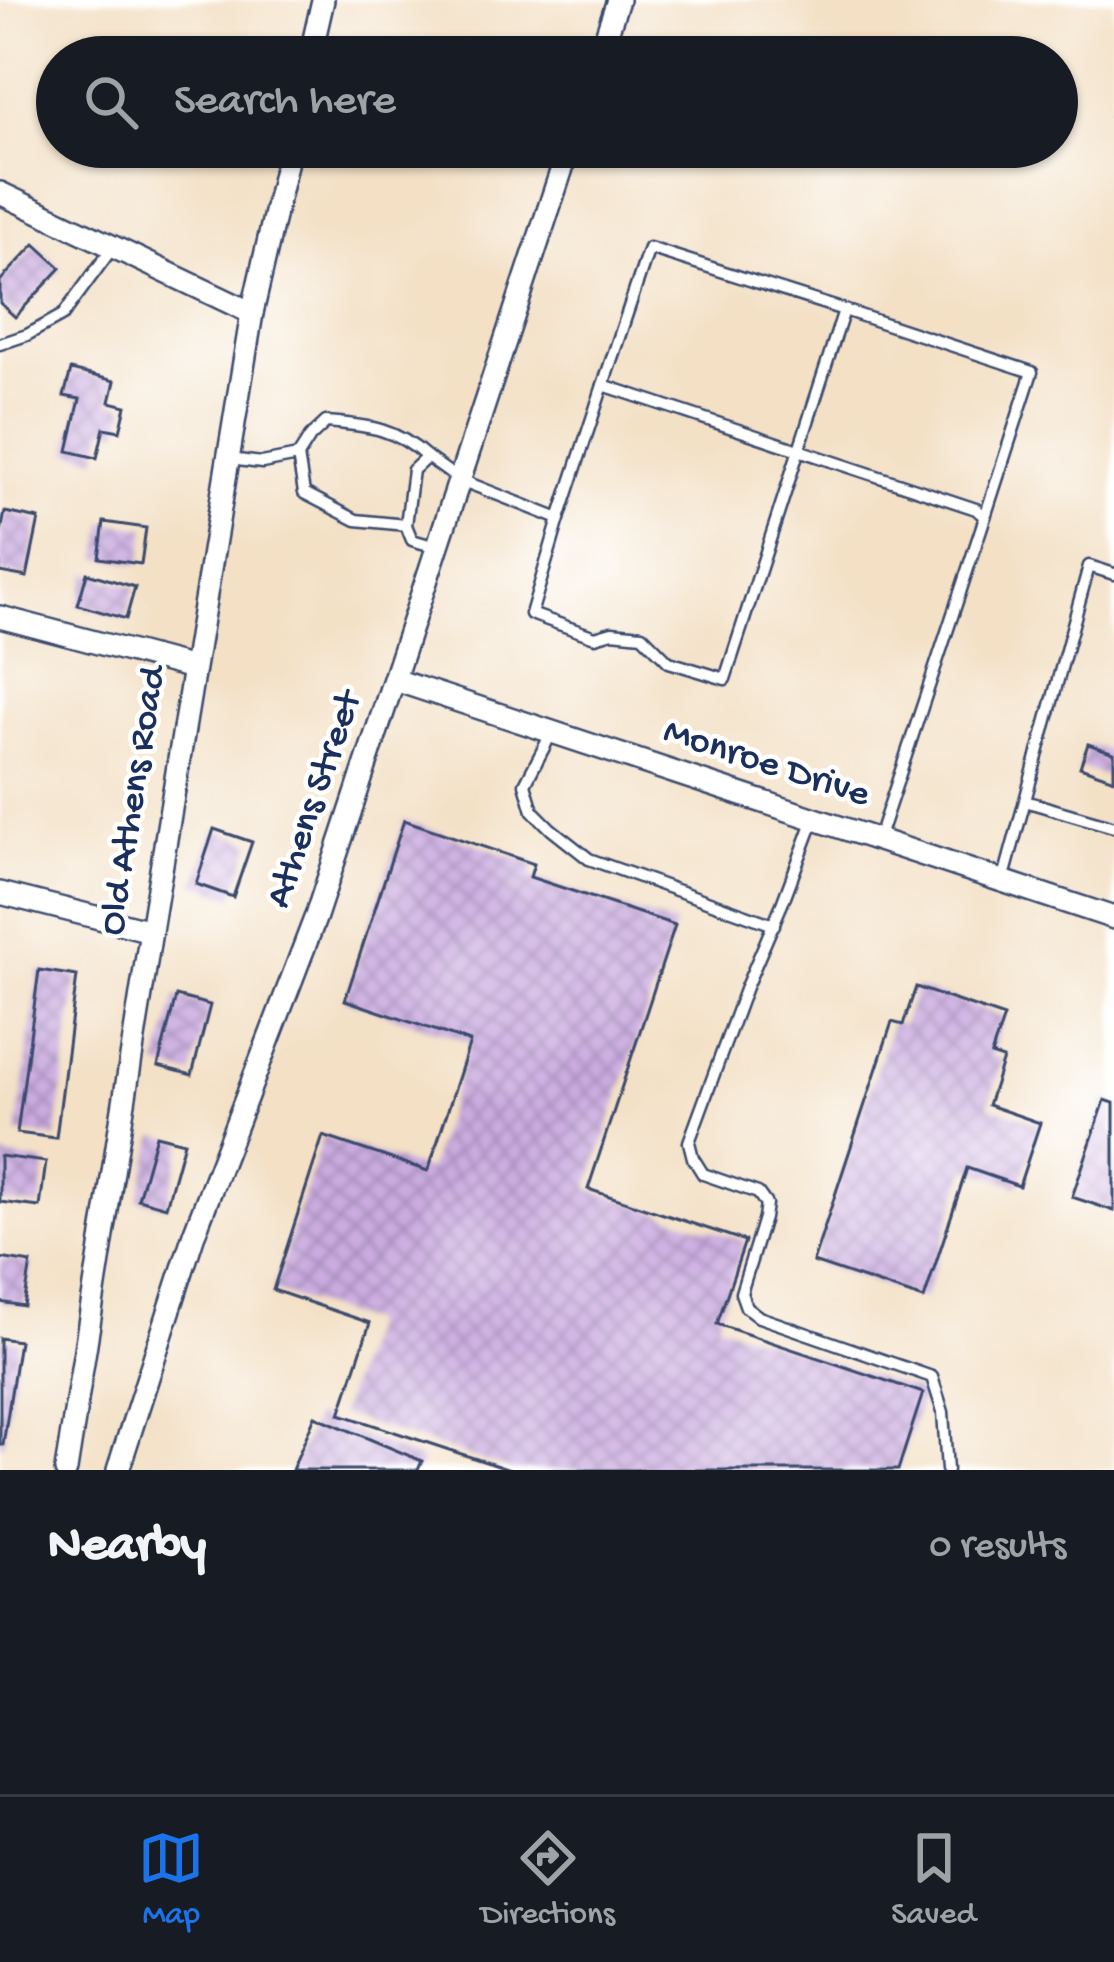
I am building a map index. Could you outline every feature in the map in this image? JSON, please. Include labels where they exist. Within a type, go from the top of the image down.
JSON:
[{"type":"street","points":[[315,36],[323,0]]},
{"type":"street","points":[[606,36],[618,0]]},
{"type":"street","name":"Old Athens Road","points":[[66,1470],[252,313],[285,168]]},
{"type":"street","name":"Athens Street","points":[[118,1470],[194,1234],[316,916],[562,168]]},
{"type":"street","points":[[0,193],[252,313]]},
{"type":"street","points":[[0,617],[194,668]]},
{"type":"street","name":"Monroe Drive","points":[[395,680],[1114,918]]},
{"type":"street","points":[[0,893],[151,931]]},
{"type":"lane","points":[[0,344],[63,315],[113,247]]},
{"type":"lane","points":[[844,310],[725,679],[669,662],[642,634],[612,632],[595,637],[531,614],[649,248],[844,310],[1032,373],[878,840]]},
{"type":"lane","points":[[603,385],[976,508],[985,518]]},
{"type":"lane","points":[[406,525],[356,520],[304,493],[298,456],[326,422],[377,427],[409,441],[458,479],[559,519]]},
{"type":"lane","points":[[228,459],[262,463],[298,456]]},
{"type":"lane","points":[[427,457],[413,470],[406,525],[412,540],[436,548]]},
{"type":"lane","points":[[1003,881],[1089,566],[1114,574]]},
{"type":"lane","points":[[552,732],[525,784],[533,811],[550,829],[589,859],[773,925]]},
{"type":"lane","points":[[1025,801],[1114,827]]},
{"type":"lane","points":[[814,819],[689,1142],[703,1174],[758,1193],[766,1204],[741,1293],[746,1307],[759,1317],[932,1377],[943,1412],[947,1470]]},
{"type":"building","points":[[35,244],[61,268],[15,317],[0,303],[0,281]]},
{"type":"building","points":[[71,370],[115,381],[110,402],[126,406],[120,431],[104,428],[97,458],[68,451],[80,399],[64,396]]},
{"type":"building","points":[[5,512],[39,519],[27,577],[0,572]]},
{"type":"building","points":[[104,522],[146,528],[141,564],[99,558]]},
{"type":"building","points":[[87,573],[135,587],[126,619],[78,605]]},
{"type":"building","points":[[1088,744],[1114,753],[1114,779],[1080,767]]},
{"type":"building","points":[[404,820],[534,864],[530,877],[675,925],[588,1189],[745,1241],[717,1324],[923,1393],[898,1470],[510,1470],[340,1414],[370,1323],[273,1290],[323,1136],[428,1171],[470,1042],[345,1000]]},
{"type":"building","points":[[214,829],[252,842],[233,897],[196,884]]},
{"type":"building","points":[[39,970],[77,976],[56,1138],[17,1133]]},
{"type":"building","points":[[916,987],[1004,1017],[991,1055],[1003,1059],[988,1105],[1040,1123],[1019,1186],[967,1168],[924,1299],[813,1262],[892,1022],[903,1025]]},
{"type":"building","points":[[176,996],[210,1005],[192,1075],[158,1066]]},
{"type":"building","points":[[1105,1100],[1114,1103],[1114,1211],[1072,1197]]},
{"type":"building","points":[[156,1135],[184,1142],[166,1207],[138,1199]]},
{"type":"building","points":[[0,1156],[46,1162],[40,1207],[0,1202]]},
{"type":"building","points":[[0,1258],[31,1263],[24,1306],[0,1302]]},
{"type":"building","points":[[0,1338],[19,1341],[3,1445],[0,1445]]},
{"type":"building","points":[[315,1416],[422,1461],[418,1470],[292,1470]]}]
